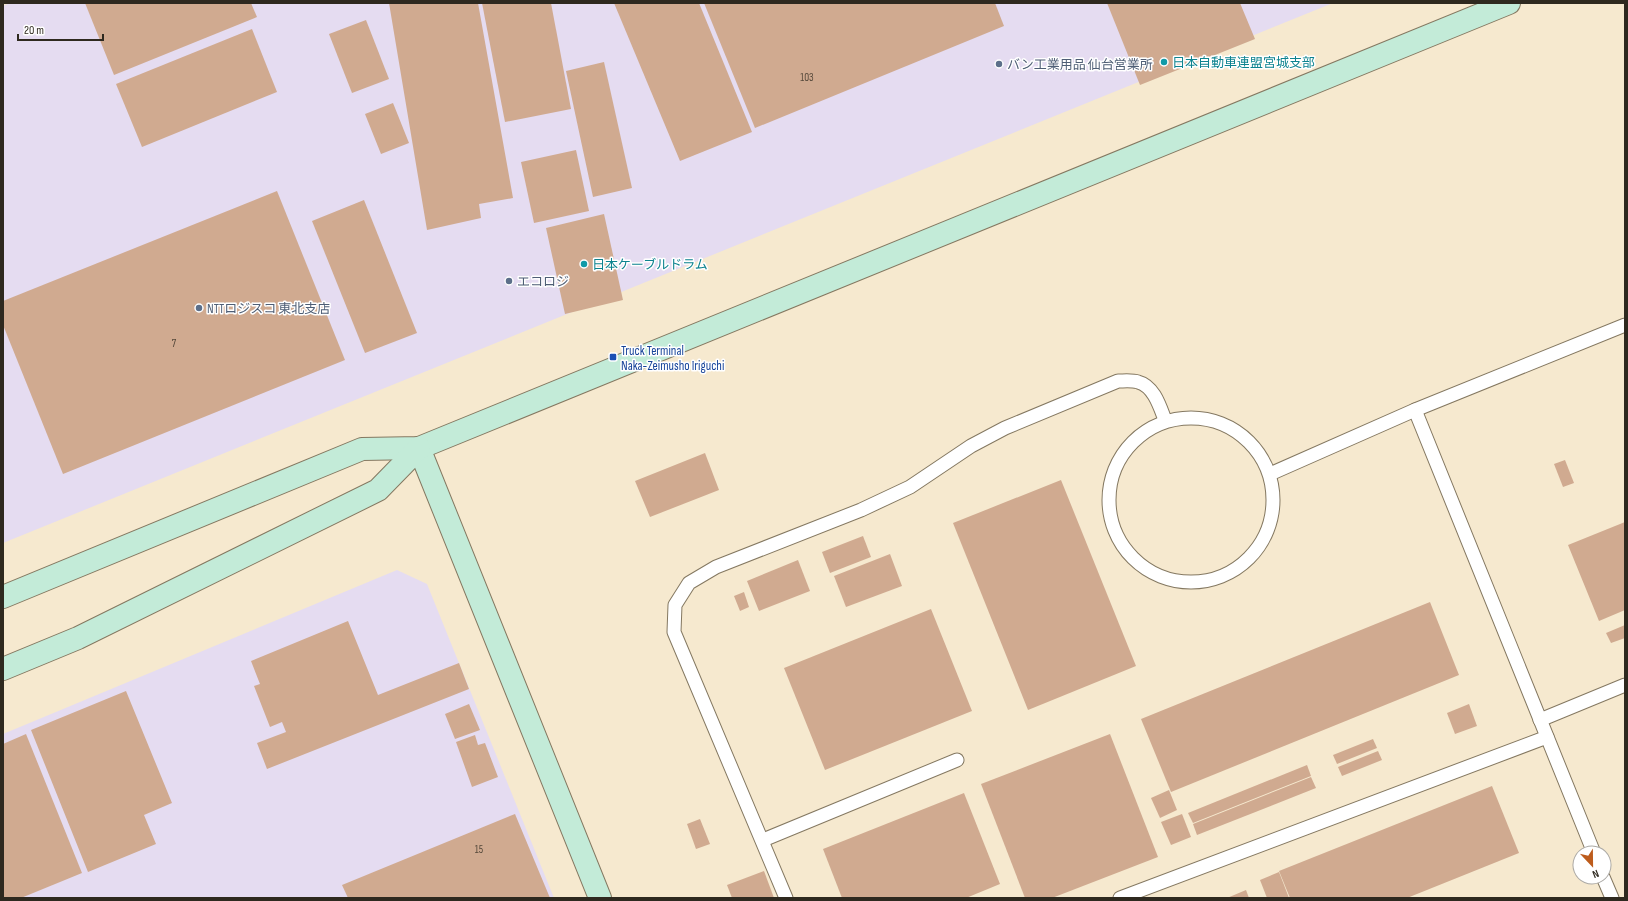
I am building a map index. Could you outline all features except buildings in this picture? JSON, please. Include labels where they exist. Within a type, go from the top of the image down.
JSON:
[{"type":"street","points":[[3,597],[362,449],[419,448],[1509,3]]},
{"type":"street","points":[[3,669],[78,638],[378,490],[419,448]]},
{"type":"street","points":[[419,448],[600,898]]},
{"type":"lane","points":[[1270,474],[1415,410],[1625,325]]},
{"type":"lane","points":[[786,898],[763,840],[674,632],[675,605],[689,583],[716,567],[861,510],[910,487],[971,446],[1005,428],[1118,381],[1138,382],[1150,390],[1157,400],[1165,420]]},
{"type":"lane","points":[[1415,410],[1591,845]]},
{"type":"lane","points":[[1191,417],[1217,421],[1240,433],[1258,451],[1270,474],[1274,502],[1268,529],[1254,553],[1233,571],[1207,581],[1179,582],[1152,574],[1130,556],[1114,534],[1108,507],[1110,479],[1121,454],[1140,434],[1165,420],[1191,417]]},
{"type":"lane","points":[[1540,720],[1625,685]]},
{"type":"lane","points":[[1120,898],[1547,738]]},
{"type":"lane","points":[[763,840],[957,760]]},
{"type":"lane","points":[[1606,885],[1612,898]]},
{"type":"shaded area","points":[[10,3],[1333,3],[3,543],[3,6]]},
{"type":"shaded area","points":[[397,570],[427,584],[554,898],[3,898],[3,734]]},
{"type":"place","name":"日本自動車連盟宮城支部","points":[[1164,62]]},
{"type":"place","name":"バン工業用品 仙台営業所","points":[[999,64]]},
{"type":"place","name":"日本ケーブルドラム","points":[[584,264]]},
{"type":"place","name":"エコロジ","points":[[509,281]]},
{"type":"place","name":"NTTロジスコ 東北支店","points":[[199,308]]},
{"type":"place","name":"Truck Terminal Naka-Zeimusho Iriguchi","points":[[613,357]]}]
